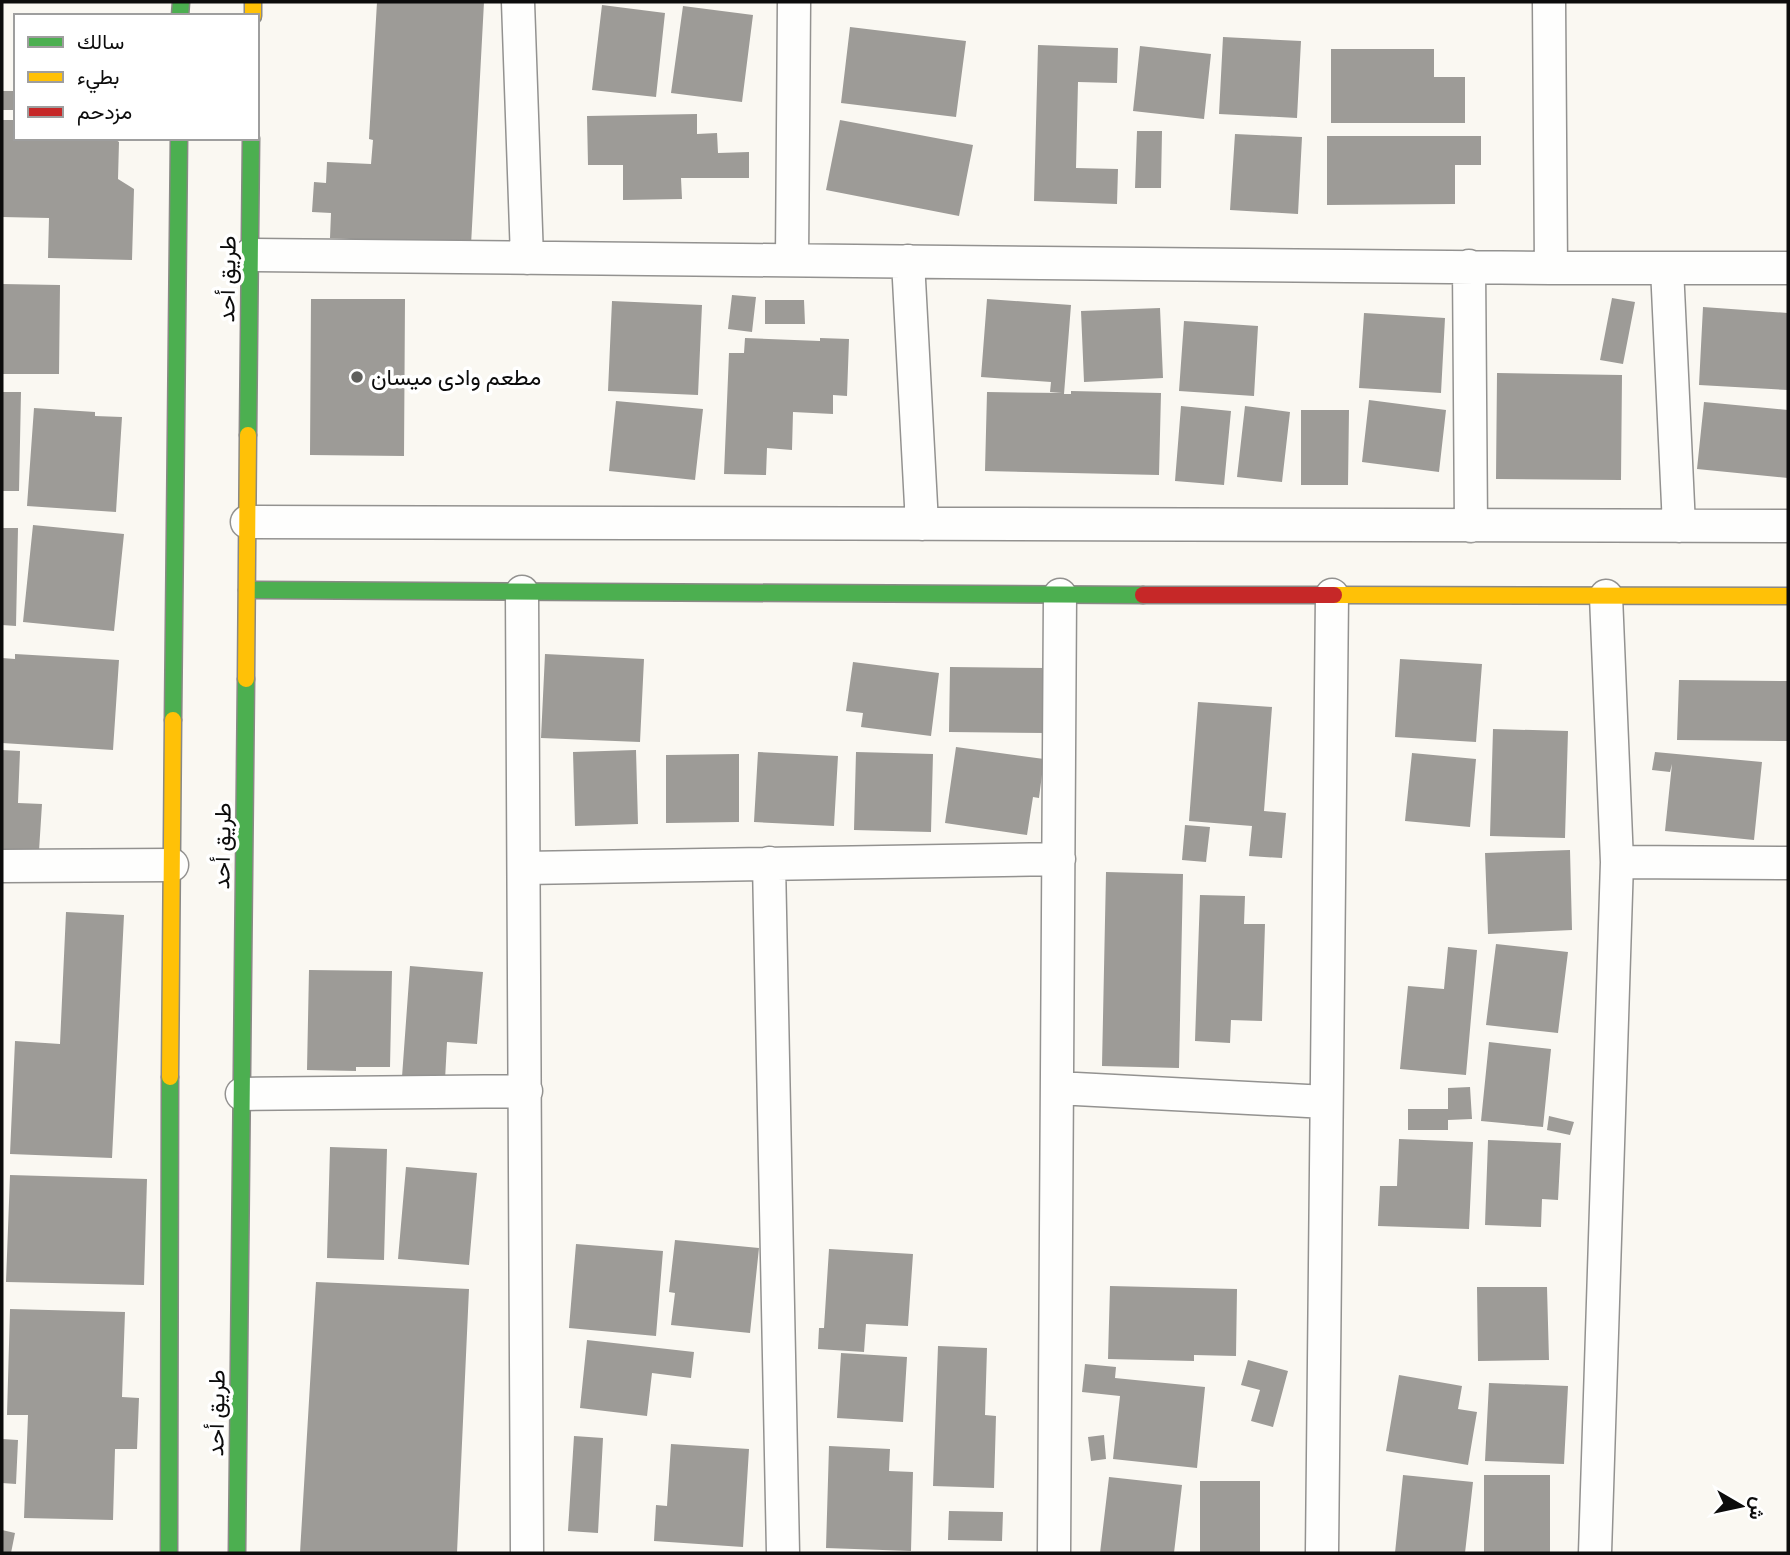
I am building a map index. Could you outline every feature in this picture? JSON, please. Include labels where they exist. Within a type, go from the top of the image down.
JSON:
[{"type":"main road","name":"طريق أحد","points":[[169,1553],[179,140]]},
{"type":"main road","name":"طريق أحد","points":[[237,1553],[251,140]]},
{"type":"main road","points":[[247,590],[1788,596]]},
{"type":"street","points":[[518,2],[527,258]]},
{"type":"street","points":[[792,260],[794,2]]},
{"type":"street","points":[[1549,2],[1551,268]]},
{"type":"street","points":[[250,255],[1788,268]]},
{"type":"street","points":[[908,261],[922,524]]},
{"type":"street","points":[[1469,266],[1471,526]]},
{"type":"street","points":[[1667,268],[1679,526]]},
{"type":"street","points":[[247,522],[1788,526]]},
{"type":"street","points":[[522,592],[527,1553]]},
{"type":"street","points":[[1054,1553],[1060,595]]},
{"type":"street","points":[[1322,1553],[1332,595]]},
{"type":"street","points":[[1595,1553],[1617,862],[1606,596]]},
{"type":"street","points":[[524,868],[1059,859]]},
{"type":"street","points":[[1617,862],[1788,863]]},
{"type":"street","points":[[769,863],[783,1553]]},
{"type":"street","points":[[2,866],[172,865]]},
{"type":"street","points":[[1057,1088],[1326,1101]]},
{"type":"street","points":[[242,1094],[526,1091]]},
{"type":"building","points":[[377,2],[484,2],[471,245],[330,238],[331,213],[312,212],[314,182],[326,183],[327,162],[371,164],[373,140],[369,139]]},
{"type":"building","points":[[602,5],[665,13],[656,97],[592,90]]},
{"type":"building","points":[[683,6],[753,15],[742,102],[671,93]]},
{"type":"building","points":[[850,27],[966,41],[956,117],[841,103]]},
{"type":"building","points":[[1223,37],[1301,41],[1297,118],[1219,114]]},
{"type":"building","points":[[1038,45],[1118,48],[1117,83],[1078,82],[1076,168],[1118,169],[1117,204],[1034,201]]},
{"type":"building","points":[[1140,46],[1211,54],[1204,119],[1133,111]]},
{"type":"building","points":[[1331,49],[1434,49],[1434,77],[1465,77],[1465,123],[1331,123]]},
{"type":"building","points":[[2,91],[14,91],[14,110],[2,110]]},
{"type":"building","points":[[697,114],[697,134],[717,133],[718,153],[749,152],[749,178],[681,178],[682,199],[623,200],[623,165],[588,165],[587,116]]},
{"type":"building","points":[[2,120],[14,120],[14,140],[119,142],[118,179],[134,189],[132,260],[48,258],[49,218],[2,217]]},
{"type":"building","points":[[840,120],[973,145],[959,216],[826,190]]},
{"type":"building","points":[[1137,131],[1162,131],[1161,188],[1135,188]]},
{"type":"building","points":[[1235,134],[1302,137],[1298,214],[1230,210]]},
{"type":"building","points":[[1327,136],[1481,136],[1481,165],[1455,165],[1455,204],[1327,205]]},
{"type":"building","points":[[2,284],[60,285],[59,374],[2,374]]},
{"type":"building","points":[[732,295],[756,297],[752,332],[728,329]]},
{"type":"building","points":[[1612,298],[1635,302],[1623,364],[1600,360]]},
{"type":"building","name":"مطعم وادى ميسان","points":[[311,299],[405,299],[404,456],[310,455]]},
{"type":"building","points":[[987,299],[1071,305],[1064,394],[1071,394],[1071,391],[1161,393],[1159,475],[985,471],[987,392],[1062,393],[1050,392],[1051,382],[981,377]]},
{"type":"building","points":[[765,300],[804,300],[805,324],[765,324]]},
{"type":"building","points":[[612,301],[702,305],[698,395],[608,391]]},
{"type":"building","points":[[1703,307],[1788,313],[1788,390],[1699,385]]},
{"type":"building","points":[[1160,308],[1163,378],[1084,382],[1081,311]]},
{"type":"building","points":[[1364,313],[1445,318],[1441,393],[1359,388]]},
{"type":"building","points":[[1184,321],[1258,326],[1254,396],[1179,391]]},
{"type":"building","points":[[745,338],[820,341],[820,338],[849,339],[847,396],[833,395],[833,414],[793,412],[792,450],[767,448],[766,475],[724,474],[729,353],[744,353]]},
{"type":"building","points":[[1497,373],[1622,375],[1621,480],[1496,479]]},
{"type":"building","points":[[2,392],[21,392],[19,491],[2,491]]},
{"type":"building","points":[[1369,400],[1446,410],[1439,472],[1362,462]]},
{"type":"building","points":[[616,401],[703,409],[695,480],[609,471]]},
{"type":"building","points":[[1704,402],[1788,410],[1788,478],[1697,469]]},
{"type":"building","points":[[1181,406],[1231,411],[1224,485],[1175,481]]},
{"type":"building","points":[[1245,406],[1290,412],[1282,482],[1237,477]]},
{"type":"building","points":[[34,408],[95,412],[95,416],[122,417],[116,512],[27,506]]},
{"type":"building","points":[[1301,410],[1349,410],[1348,485],[1301,485]]},
{"type":"building","points":[[33,525],[124,534],[114,631],[23,622]]},
{"type":"building","points":[[2,528],[18,528],[16,626],[2,625]]},
{"type":"building","points":[[15,654],[119,660],[113,750],[2,743],[2,658],[15,659]]},
{"type":"building","points":[[545,654],[644,659],[640,742],[541,738]]},
{"type":"building","points":[[1400,659],[1482,664],[1476,742],[1395,737]]},
{"type":"building","points":[[853,662],[939,673],[931,736],[861,727],[863,713],[846,711]]},
{"type":"building","points":[[950,667],[1046,668],[1045,733],[949,732]]},
{"type":"building","points":[[1679,680],[1788,681],[1788,741],[1677,740]]},
{"type":"building","points":[[1198,702],[1272,707],[1264,811],[1286,813],[1282,858],[1249,856],[1252,826],[1189,821]]},
{"type":"building","points":[[1493,729],[1568,731],[1565,838],[1490,836]]},
{"type":"building","points":[[956,747],[1044,759],[1039,798],[1033,797],[1027,835],[945,823]]},
{"type":"building","points":[[2,750],[20,751],[18,803],[42,804],[39,851],[2,850]]},
{"type":"building","points":[[636,750],[638,824],[575,826],[573,752]]},
{"type":"building","points":[[758,752],[838,756],[834,826],[754,822]]},
{"type":"building","points":[[856,752],[933,754],[931,832],[854,830]]},
{"type":"building","points":[[1655,752],[1762,762],[1754,840],[1665,831],[1672,764],[1670,772],[1652,770]]},
{"type":"building","points":[[1412,753],[1476,759],[1470,827],[1405,821]]},
{"type":"building","points":[[739,754],[739,822],[666,823],[666,755]]},
{"type":"building","points":[[1185,825],[1210,827],[1206,862],[1182,860]]},
{"type":"building","points":[[1570,850],[1572,930],[1488,934],[1485,853]]},
{"type":"building","points":[[1106,872],[1183,874],[1179,1068],[1102,1066]]},
{"type":"building","points":[[1200,895],[1245,896],[1244,924],[1265,924],[1262,1021],[1231,1020],[1230,1043],[1195,1041]]},
{"type":"building","points":[[66,912],[124,915],[112,1158],[10,1154],[15,1041],[60,1044]]},
{"type":"building","points":[[1496,944],[1568,952],[1558,1033],[1486,1025]]},
{"type":"building","points":[[1448,947],[1477,950],[1466,1075],[1400,1069],[1408,986],[1444,989]]},
{"type":"building","points":[[410,966],[483,972],[477,1044],[447,1042],[445,1080],[402,1077]]},
{"type":"building","points":[[309,970],[392,971],[390,1067],[356,1067],[356,1071],[307,1070]]},
{"type":"building","points":[[1489,1042],[1551,1049],[1543,1127],[1481,1121]]},
{"type":"building","points":[[1470,1087],[1472,1119],[1448,1120],[1448,1130],[1408,1130],[1408,1109],[1448,1109],[1448,1088]]},
{"type":"building","points":[[1549,1116],[1574,1122],[1570,1135],[1547,1130]]},
{"type":"building","points":[[1399,1139],[1473,1142],[1469,1229],[1378,1226],[1380,1186],[1397,1186]]},
{"type":"building","points":[[1488,1140],[1561,1143],[1558,1200],[1542,1199],[1541,1227],[1485,1225]]},
{"type":"building","points":[[330,1147],[387,1149],[384,1260],[327,1258]]},
{"type":"building","points":[[406,1167],[477,1173],[469,1265],[398,1259]]},
{"type":"building","points":[[10,1175],[147,1179],[144,1285],[6,1282]]},
{"type":"building","points":[[675,1240],[759,1248],[750,1333],[671,1325],[675,1293],[669,1292]]},
{"type":"building","points":[[576,1244],[663,1251],[656,1336],[569,1328]]},
{"type":"building","points":[[829,1249],[913,1254],[908,1326],[866,1324],[864,1352],[818,1349],[819,1328],[824,1328]]},
{"type":"building","points":[[316,1282],[469,1289],[457,1553],[300,1553]]},
{"type":"building","points":[[1110,1286],[1237,1289],[1236,1356],[1194,1355],[1194,1361],[1108,1359]]},
{"type":"building","points":[[1477,1287],[1547,1287],[1549,1360],[1478,1361]]},
{"type":"building","points":[[10,1309],[125,1312],[122,1397],[139,1398],[137,1449],[115,1449],[113,1520],[24,1518],[28,1415],[7,1415]]},
{"type":"building","points":[[587,1340],[694,1352],[691,1378],[652,1373],[647,1416],[580,1408]]},
{"type":"building","points":[[938,1346],[987,1348],[985,1415],[996,1416],[994,1488],[933,1486]]},
{"type":"building","points":[[841,1353],[907,1357],[903,1422],[837,1418]]},
{"type":"building","points":[[1248,1360],[1288,1371],[1273,1427],[1251,1421],[1260,1390],[1241,1385]]},
{"type":"building","points":[[1085,1364],[1116,1367],[1115,1378],[1205,1387],[1197,1468],[1113,1459],[1120,1396],[1082,1392]]},
{"type":"building","points":[[1399,1375],[1462,1386],[1458,1409],[1477,1412],[1468,1465],[1386,1451]]},
{"type":"building","points":[[1489,1383],[1568,1386],[1564,1464],[1485,1461]]},
{"type":"building","points":[[1104,1435],[1106,1459],[1091,1461],[1088,1437]]},
{"type":"building","points":[[574,1436],[603,1438],[598,1533],[568,1531]]},
{"type":"building","points":[[2,1439],[18,1440],[16,1484],[2,1483]]},
{"type":"building","points":[[671,1444],[749,1449],[743,1547],[654,1541],[656,1505],[667,1506]]},
{"type":"building","points":[[829,1446],[890,1449],[889,1471],[913,1472],[911,1551],[826,1548]]},
{"type":"building","points":[[1403,1475],[1473,1482],[1465,1553],[1395,1553]]},
{"type":"building","points":[[1484,1475],[1550,1475],[1550,1553],[1484,1553]]},
{"type":"building","points":[[1109,1477],[1182,1485],[1174,1553],[1100,1553]]},
{"type":"building","points":[[1200,1481],[1260,1481],[1260,1553],[1200,1553]]},
{"type":"building","points":[[949,1511],[1003,1512],[1002,1541],[948,1540]]},
{"type":"building","points":[[2,1530],[15,1533],[11,1553],[2,1552]]},
{"type":"traffic: fast","points":[[180,14],[181,2]]},
{"type":"traffic: fast","points":[[173,720],[179,140]]},
{"type":"traffic: fast","points":[[248,435],[251,140]]},
{"type":"traffic: fast","points":[[247,590],[1143,595]]},
{"type":"traffic: fast","points":[[237,1553],[246,679]]},
{"type":"traffic: fast","points":[[169,1553],[170,1077]]},
{"type":"traffic: slow","points":[[253,2],[253,14]]},
{"type":"traffic: slow","points":[[246,679],[248,435]]},
{"type":"traffic: slow","points":[[1334,595],[1788,596]]},
{"type":"traffic: slow","points":[[170,1077],[173,720]]},
{"type":"traffic: jam","points":[[1143,595],[1334,595]]},
{"type":"place","name":"مطعم وادى ميسان","points":[[357,377]]}]
